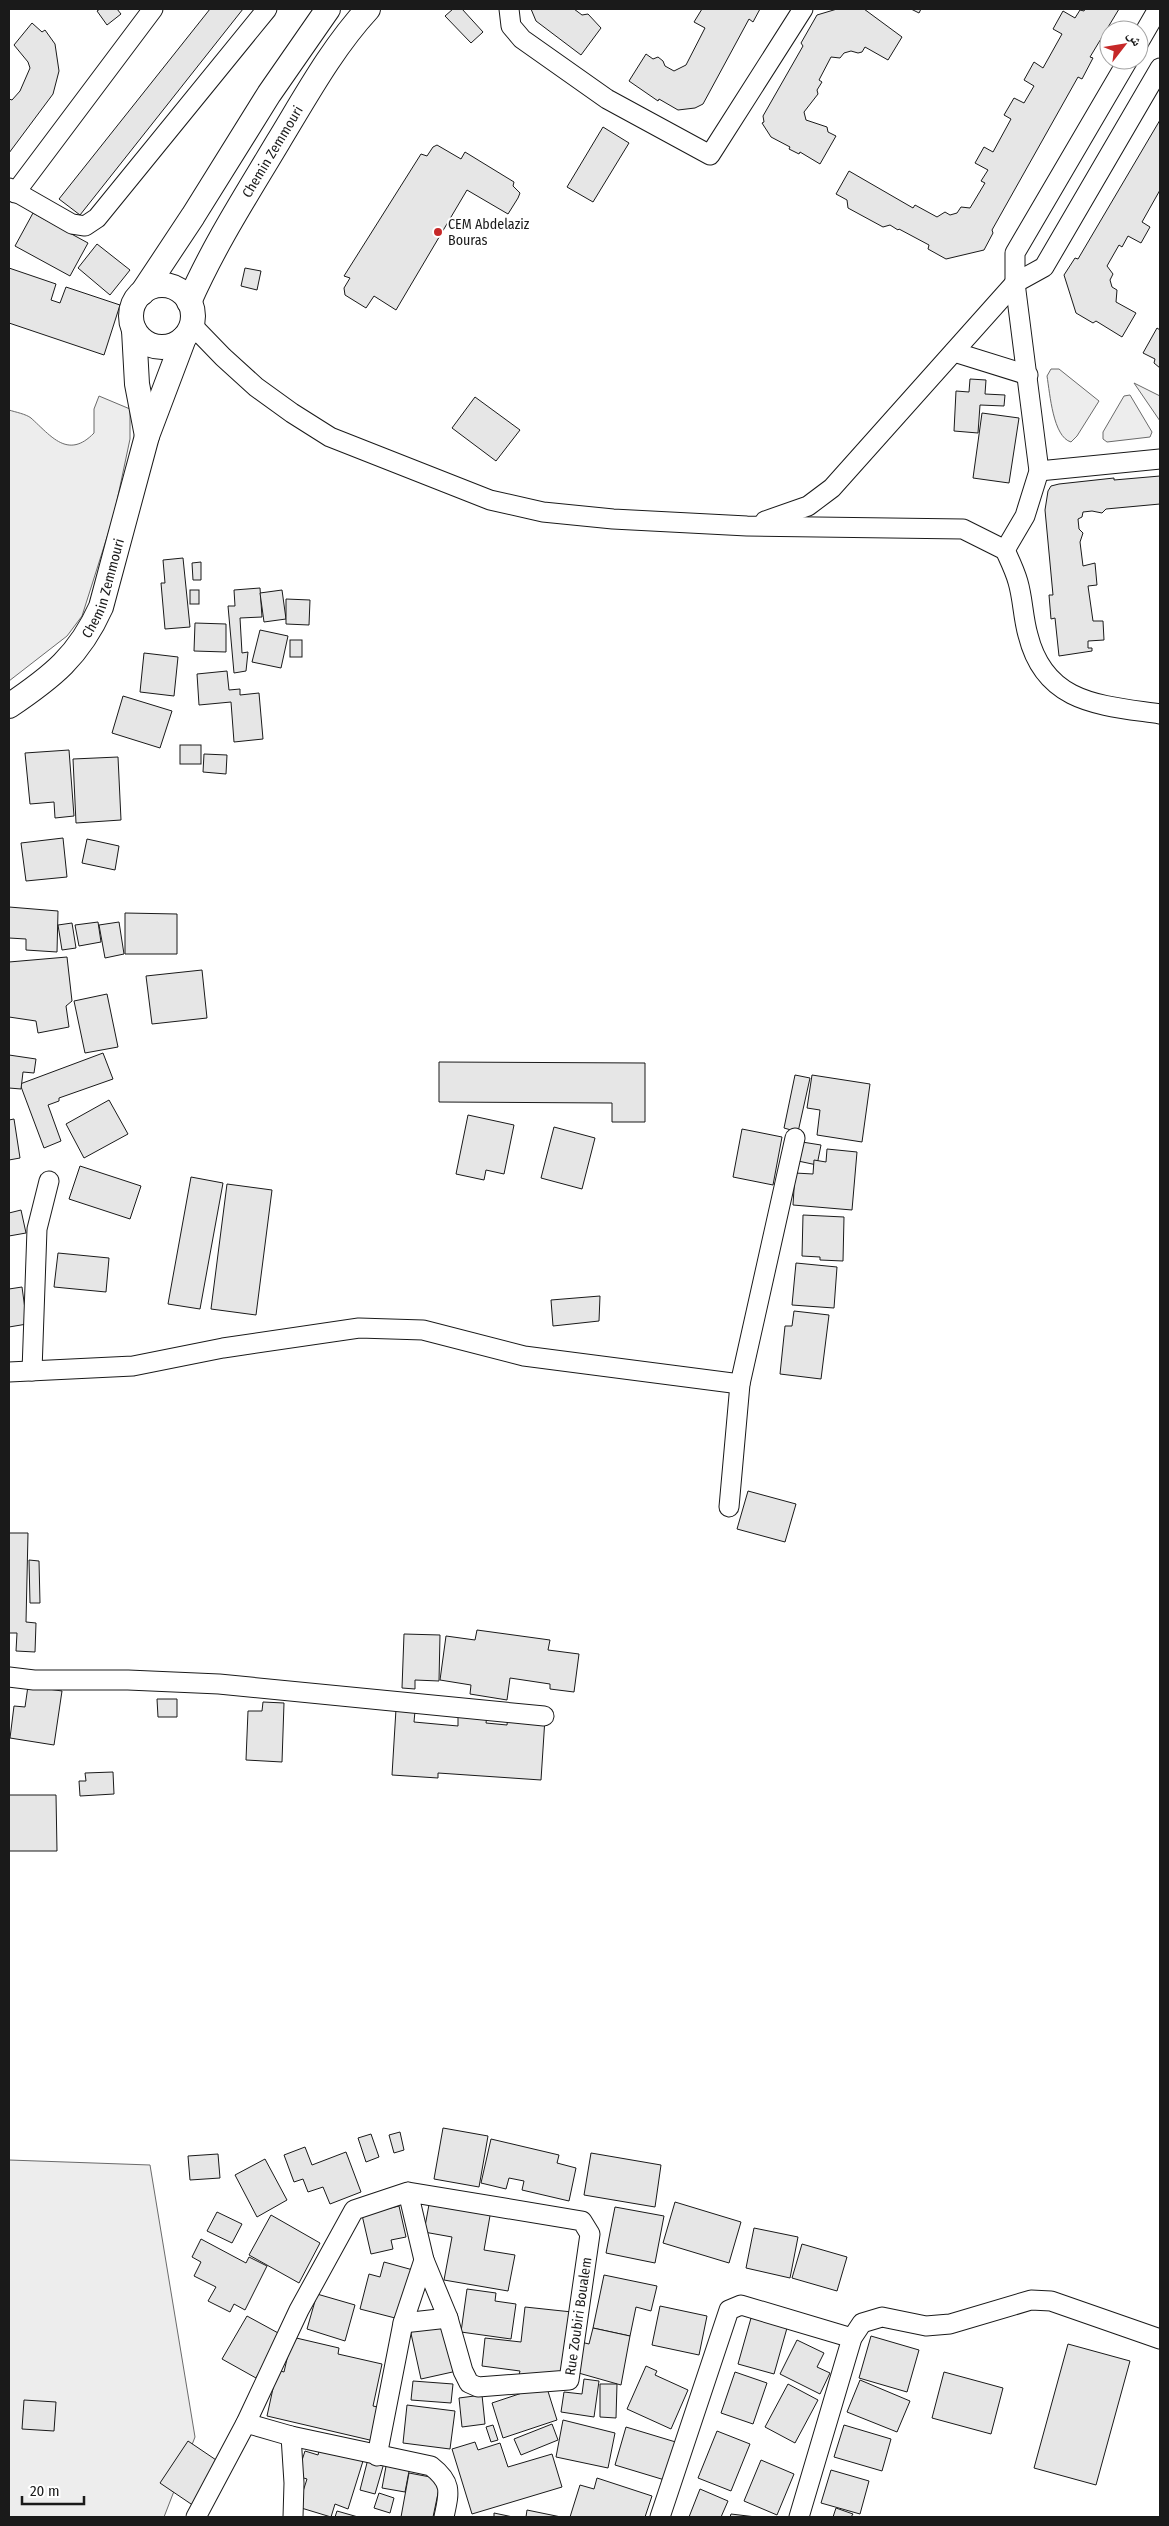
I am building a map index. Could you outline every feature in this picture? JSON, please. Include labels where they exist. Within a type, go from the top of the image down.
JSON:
[{"type":"street","points":[[154,9],[12,191],[72,224],[85,226],[97,218],[267,9]]},
{"type":"street","points":[[189,322],[169,346],[151,346],[141,340],[134,330],[132,310],[278,79],[328,9]]},
{"type":"street","name":"Chemin Zemmouri","points":[[9,706],[50,678],[66,664],[92,628],[101,607],[147,436],[215,248],[330,57],[368,9]]},
{"type":"street","points":[[509,9],[511,26],[522,39],[607,99],[710,154],[803,9]]},
{"type":"street","points":[[1149,25],[1158,9]]},
{"type":"street","points":[[747,526],[808,506],[832,488],[1015,283],[1044,267],[1160,68]]},
{"type":"street","points":[[1005,550],[1025,516],[1040,471],[1015,283],[1015,253],[1122,70]]},
{"type":"street","points":[[142,293],[151,287],[168,286],[183,293],[189,322],[223,357],[256,387],[330,437],[490,500],[542,512],[747,526],[963,529],[1005,550],[1018,583],[1028,636],[1042,671],[1065,693],[1110,707],[1160,714]]},
{"type":"street","name":"Chemin Zemmouri","points":[[134,330],[136,384],[147,436]]},
{"type":"street","points":[[954,352],[1028,375]]},
{"type":"street","points":[[1040,471],[1160,459]]},
{"type":"street","points":[[729,1507],[740,1384],[795,1138]]},
{"type":"street","points":[[32,1371],[37,1229],[49,1181]]},
{"type":"street","points":[[9,1372],[133,1366],[223,1348],[359,1328],[423,1330],[524,1356],[740,1384]]},
{"type":"street","points":[[9,1678],[219,1684],[544,1716]]},
{"type":"street","name":"Rue Zoubiri Boualem","points":[[196,2517],[246,2423],[299,2310],[354,2210],[408,2192],[582,2221],[590,2234],[569,2380],[478,2387],[469,2383],[448,2318],[424,2260],[408,2192]]},
{"type":"street","points":[[377,2456],[403,2323],[424,2260]]},
{"type":"street","points":[[799,2517],[852,2338],[862,2323],[882,2317],[926,2326],[950,2324],[1031,2300],[1051,2301],[1160,2339]]},
{"type":"street","points":[[660,2517],[729,2310],[741,2305],[852,2338]]},
{"type":"street","points":[[403,2323],[448,2318]]},
{"type":"street","points":[[246,2423],[291,2436],[377,2456],[431,2466],[442,2475],[450,2491],[444,2517]]},
{"type":"street","points":[[291,2436],[294,2482],[293,2517]]},
{"type":"shaded area","points":[[1051,369],[1059,369],[1099,401],[1077,436],[1071,442],[1060,432],[1053,414],[1047,376]]},
{"type":"shaded area","points":[[1134,383],[1160,396],[1160,421]]},
{"type":"shaded area","points":[[1130,395],[1152,432],[1150,437],[1107,442],[1103,439],[1103,432],[1124,396]]},
{"type":"shaded area","points":[[99,396],[130,409],[130,439],[114,515],[82,616],[67,636],[9,681],[9,410],[29,417],[60,442],[76,445],[85,441],[94,433],[94,409]]},
{"type":"shaded area","points":[[9,2160],[150,2165],[195,2437],[164,2517],[9,2517]]},
{"type":"building","points":[[100,9],[117,9],[121,14],[107,25],[97,11]]},
{"type":"building","points":[[210,9],[243,9],[80,215],[59,199]]},
{"type":"building","points":[[453,9],[462,9],[483,32],[471,43],[445,16]]},
{"type":"building","points":[[531,9],[574,9],[582,15],[588,14],[601,28],[581,55],[536,21]]},
{"type":"building","points":[[702,9],[760,9],[753,22],[749,19],[703,104],[695,108],[678,110],[659,99],[658,101],[629,81],[646,54],[653,59],[658,57],[665,66],[674,71],[686,65],[705,28],[694,22]]},
{"type":"building","points":[[837,9],[864,9],[902,37],[888,60],[865,47],[862,52],[851,51],[844,53],[840,58],[831,57],[819,80],[822,82],[817,90],[818,94],[804,112],[806,120],[827,127],[828,132],[836,136],[820,164],[800,152],[799,154],[789,149],[790,147],[771,137],[762,123],[764,122],[763,116],[803,46],[801,43],[817,15]]},
{"type":"building","points":[[911,9],[921,9],[919,13]]},
{"type":"building","points":[[1085,9],[1119,9],[1112,20],[1099,20],[1099,42],[1090,57],[1093,58],[1082,79],[1078,77],[992,230],[993,233],[984,250],[946,259],[928,249],[929,245],[899,229],[890,225],[883,227],[848,208],[847,200],[836,194],[849,171],[913,208],[915,205],[937,217],[945,212],[950,215],[957,213],[961,207],[970,208],[985,183],[981,181],[988,170],[975,163],[984,147],[993,152],[1011,119],[1004,115],[1014,98],[1024,103],[1034,86],[1024,80],[1034,62],[1043,68],[1062,34],[1053,29],[1063,11],[1075,18],[1080,10],[1084,11]]},
{"type":"building","points":[[32,23],[42,32],[45,30],[55,44],[59,71],[53,94],[9,153],[9,99],[12,100],[20,91],[30,68],[28,62],[14,45]]},
{"type":"building","points":[[1160,120],[1160,190],[1142,222],[1150,227],[1141,243],[1128,236],[1122,247],[1119,245],[1107,266],[1113,274],[1110,280],[1112,287],[1117,290],[1116,302],[1136,313],[1122,337],[1096,321],[1093,323],[1076,313],[1064,275],[1075,258],[1078,259]]},
{"type":"building","points":[[603,127],[629,143],[593,202],[567,187]]},
{"type":"building","points":[[437,145],[461,159],[465,152],[514,182],[513,186],[520,193],[518,198],[508,214],[467,190],[396,310],[374,296],[366,308],[345,295],[344,288],[350,278],[344,276],[421,154],[427,156],[433,147]]},
{"type":"building","points":[[33,213],[88,243],[70,276],[15,246]]},
{"type":"building","points":[[97,244],[130,270],[110,295],[78,268]]},
{"type":"building","points":[[9,268],[56,284],[51,300],[60,303],[66,287],[120,305],[104,355],[9,323]]},
{"type":"building","points":[[245,268],[261,271],[257,290],[241,286]]},
{"type":"building","points":[[1157,328],[1160,330],[1160,368],[1154,363],[1155,359],[1143,353]]},
{"type":"building","points":[[970,379],[986,380],[985,394],[1005,395],[1004,406],[980,405],[978,433],[954,431],[956,391],[969,392]]},
{"type":"building","points":[[475,397],[520,430],[496,461],[452,428]]},
{"type":"building","points":[[982,413],[1019,418],[1009,483],[973,478]]},
{"type":"building","points":[[1160,476],[1160,504],[1106,509],[1102,513],[1083,512],[1082,517],[1078,519],[1079,529],[1083,533],[1080,542],[1083,566],[1095,563],[1097,585],[1088,586],[1093,621],[1103,621],[1104,640],[1088,641],[1088,648],[1092,648],[1092,651],[1059,656],[1055,618],[1051,619],[1049,595],[1053,595],[1045,510],[1048,491],[1051,486],[1059,484],[1114,478],[1114,480]]},
{"type":"building","points":[[183,558],[190,627],[165,629],[161,583],[165,583],[163,560]]},
{"type":"building","points":[[201,562],[201,580],[193,580],[192,563]]},
{"type":"building","points":[[260,588],[262,617],[240,618],[242,653],[248,652],[246,671],[234,673],[228,606],[235,606],[234,590]]},
{"type":"building","points":[[190,590],[199,590],[199,604],[190,604]]},
{"type":"building","points":[[282,590],[286,619],[264,622],[260,593]]},
{"type":"building","points":[[286,599],[310,600],[309,625],[286,624]]},
{"type":"building","points":[[195,623],[226,624],[226,652],[194,651]]},
{"type":"building","points":[[260,630],[288,636],[281,668],[252,662]]},
{"type":"building","points":[[290,640],[302,640],[302,657],[290,657]]},
{"type":"building","points":[[144,653],[178,657],[174,696],[140,692]]},
{"type":"building","points":[[227,671],[229,690],[240,689],[240,695],[259,693],[263,739],[234,742],[231,702],[199,705],[197,674]]},
{"type":"building","points":[[123,696],[172,711],[160,748],[112,733]]},
{"type":"building","points":[[180,745],[201,745],[201,764],[180,764]]},
{"type":"building","points":[[69,750],[74,816],[55,818],[54,802],[30,804],[25,753]]},
{"type":"building","points":[[204,754],[227,755],[226,774],[203,772]]},
{"type":"building","points":[[118,757],[121,820],[76,823],[73,759]]},
{"type":"building","points":[[63,838],[67,877],[26,881],[21,843]]},
{"type":"building","points":[[87,839],[119,846],[115,870],[82,863]]},
{"type":"building","points":[[9,907],[58,911],[57,952],[26,950],[26,939],[9,938]]},
{"type":"building","points":[[125,913],[177,914],[177,954],[125,954]]},
{"type":"building","points":[[98,922],[101,942],[79,946],[75,925]]},
{"type":"building","points":[[119,922],[124,954],[105,958],[99,925]]},
{"type":"building","points":[[72,923],[76,948],[62,950],[58,925]]},
{"type":"building","points":[[67,957],[72,1001],[66,1006],[69,1027],[38,1033],[36,1021],[9,1017],[9,962]]},
{"type":"building","points":[[202,970],[207,1018],[152,1024],[146,976]]},
{"type":"building","points":[[107,994],[118,1047],[85,1053],[74,1001]]},
{"type":"building","points":[[103,1053],[113,1079],[59,1098],[59,1101],[48,1105],[61,1141],[44,1148],[20,1084]]},
{"type":"building","points":[[9,1055],[36,1059],[34,1073],[23,1072],[21,1089],[9,1088]]},
{"type":"building","points":[[439,1062],[645,1063],[645,1122],[612,1122],[612,1103],[439,1102]]},
{"type":"building","points":[[795,1075],[810,1078],[798,1132],[784,1128]]},
{"type":"building","points":[[812,1075],[870,1084],[862,1142],[817,1135],[820,1110],[807,1108]]},
{"type":"building","points":[[109,1100],[128,1134],[84,1158],[66,1124]]},
{"type":"building","points":[[468,1115],[514,1125],[504,1174],[486,1170],[484,1180],[456,1174]]},
{"type":"building","points":[[14,1119],[20,1158],[9,1160],[9,1120]]},
{"type":"building","points":[[554,1127],[595,1138],[582,1189],[541,1178]]},
{"type":"building","points":[[742,1129],[782,1137],[773,1185],[733,1177]]},
{"type":"building","points":[[802,1142],[821,1145],[817,1165],[798,1161]]},
{"type":"building","points":[[827,1149],[857,1152],[852,1210],[793,1205],[795,1173],[813,1174],[814,1160],[826,1162]]},
{"type":"building","points":[[80,1166],[141,1186],[130,1219],[69,1199]]},
{"type":"building","points":[[191,1177],[223,1183],[200,1309],[168,1304]]},
{"type":"building","points":[[227,1184],[272,1190],[256,1315],[211,1309]]},
{"type":"building","points":[[21,1210],[26,1233],[9,1236],[9,1213]]},
{"type":"building","points":[[803,1215],[844,1217],[843,1261],[820,1260],[820,1257],[802,1256]]},
{"type":"building","points":[[58,1253],[109,1258],[106,1292],[54,1287]]},
{"type":"building","points":[[796,1263],[837,1267],[834,1308],[792,1305]]},
{"type":"building","points":[[22,1287],[27,1324],[9,1327],[9,1289]]},
{"type":"building","points":[[600,1296],[599,1321],[553,1326],[551,1300]]},
{"type":"building","points":[[794,1311],[829,1315],[821,1379],[780,1374],[785,1326],[792,1326]]},
{"type":"building","points":[[748,1491],[796,1504],[785,1542],[737,1529]]},
{"type":"building","points":[[9,1533],[28,1533],[26,1622],[36,1623],[35,1652],[16,1651],[17,1633],[9,1633]]},
{"type":"building","points":[[29,1560],[39,1561],[40,1603],[30,1603]]},
{"type":"building","points":[[477,1630],[550,1640],[548,1650],[579,1654],[574,1692],[550,1689],[550,1684],[510,1678],[507,1700],[470,1694],[471,1685],[440,1680],[446,1636],[475,1640]]},
{"type":"building","points":[[404,1634],[440,1635],[439,1681],[415,1680],[415,1689],[402,1688]]},
{"type":"building","points":[[28,1686],[62,1691],[54,1745],[10,1738],[14,1706],[25,1707]]},
{"type":"building","points":[[157,1699],[177,1699],[177,1717],[158,1717]]},
{"type":"building","points":[[263,1702],[284,1703],[282,1762],[246,1760],[248,1711],[262,1711]]},
{"type":"building","points":[[396,1709],[415,1711],[414,1722],[458,1726],[458,1713],[487,1715],[486,1723],[507,1725],[508,1716],[545,1718],[541,1780],[438,1773],[438,1778],[392,1775]]},
{"type":"building","points":[[113,1772],[114,1794],[80,1796],[79,1781],[86,1781],[85,1773]]},
{"type":"building","points":[[9,1795],[56,1795],[57,1851],[9,1851]]},
{"type":"building","points":[[443,2128],[488,2136],[479,2187],[434,2179]]},
{"type":"building","points":[[400,2132],[404,2150],[394,2153],[389,2135]]},
{"type":"building","points":[[371,2134],[379,2157],[366,2162],[358,2138]]},
{"type":"building","points":[[491,2139],[559,2155],[557,2163],[576,2168],[569,2201],[522,2190],[524,2181],[509,2178],[506,2189],[481,2183]]},
{"type":"building","points":[[305,2147],[312,2165],[346,2152],[361,2192],[330,2204],[323,2187],[308,2192],[303,2179],[294,2182],[284,2155]]},
{"type":"building","points":[[591,2153],[661,2165],[655,2207],[584,2195]]},
{"type":"building","points":[[218,2154],[220,2178],[190,2180],[188,2156]]},
{"type":"building","points":[[265,2159],[287,2200],[257,2217],[235,2175]]},
{"type":"building","points":[[430,2199],[491,2210],[484,2250],[515,2255],[508,2291],[444,2280],[452,2237],[424,2232]]},
{"type":"building","points":[[675,2202],[741,2222],[729,2263],[663,2243]]},
{"type":"building","points":[[399,2206],[406,2237],[391,2240],[393,2249],[371,2254],[362,2215]]},
{"type":"building","points":[[615,2207],[664,2216],[655,2263],[606,2253]]},
{"type":"building","points":[[217,2212],[242,2224],[232,2243],[207,2231]]},
{"type":"building","points":[[271,2215],[320,2243],[299,2283],[249,2255]]},
{"type":"building","points":[[754,2228],[798,2237],[790,2278],[746,2268]]},
{"type":"building","points":[[201,2239],[246,2263],[249,2257],[267,2266],[245,2310],[234,2304],[230,2312],[208,2301],[216,2287],[194,2276],[201,2262],[192,2257]]},
{"type":"building","points":[[802,2244],[847,2257],[837,2291],[792,2278]]},
{"type":"building","points":[[384,2262],[413,2270],[399,2319],[360,2309],[369,2274],[380,2277]]},
{"type":"building","points":[[604,2275],[657,2286],[651,2311],[636,2307],[630,2336],[593,2328]]},
{"type":"building","points":[[467,2289],[496,2293],[495,2301],[516,2304],[511,2339],[461,2332]]},
{"type":"building","points":[[317,2294],[355,2305],[345,2341],[307,2329]]},
{"type":"building","points":[[660,2306],[707,2316],[699,2355],[652,2345]]},
{"type":"building","points":[[525,2307],[572,2312],[562,2380],[519,2375],[520,2371],[482,2366],[485,2338],[521,2342]]},
{"type":"building","points":[[753,2311],[789,2321],[774,2374],[738,2364]]},
{"type":"building","points":[[247,2316],[280,2334],[256,2378],[222,2359]]},
{"type":"building","points":[[446,2322],[457,2371],[421,2379],[410,2329]]},
{"type":"building","points":[[593,2328],[630,2336],[621,2385],[575,2372],[581,2342],[589,2344]]},
{"type":"building","points":[[871,2336],[919,2350],[907,2392],[859,2378]]},
{"type":"building","points":[[292,2337],[339,2348],[338,2354],[382,2364],[373,2406],[382,2408],[374,2441],[267,2416],[277,2370],[284,2372]]},
{"type":"building","points":[[797,2340],[824,2353],[817,2367],[830,2373],[820,2394],[780,2374]]},
{"type":"building","points":[[1068,2344],[1130,2361],[1096,2485],[1034,2468]]},
{"type":"building","points":[[646,2366],[657,2371],[655,2375],[688,2390],[671,2429],[627,2409]]},
{"type":"building","points":[[735,2372],[767,2383],[753,2424],[721,2413]]},
{"type":"building","points":[[944,2372],[1003,2388],[991,2434],[932,2418]]},
{"type":"building","points":[[584,2379],[599,2381],[594,2417],[561,2412],[564,2392],[582,2394]]},
{"type":"building","points":[[860,2380],[910,2401],[897,2432],[847,2412]]},
{"type":"building","points":[[413,2381],[453,2384],[451,2403],[411,2400]]},
{"type":"building","points":[[600,2384],[617,2384],[616,2418],[600,2417]]},
{"type":"building","points":[[788,2384],[818,2400],[795,2443],[765,2427]]},
{"type":"building","points":[[546,2385],[557,2420],[503,2438],[492,2403]]},
{"type":"building","points":[[482,2395],[485,2424],[462,2427],[459,2398]]},
{"type":"building","points":[[24,2400],[56,2402],[54,2431],[22,2429]]},
{"type":"building","points":[[407,2405],[455,2411],[450,2449],[403,2443]]},
{"type":"building","points":[[563,2420],[615,2433],[608,2468],[556,2457]]},
{"type":"building","points":[[552,2424],[558,2440],[521,2455],[514,2439]]},
{"type":"building","points":[[493,2425],[498,2440],[491,2442],[486,2427]]},
{"type":"building","points":[[844,2425],[891,2439],[882,2471],[834,2457]]},
{"type":"building","points":[[626,2427],[679,2443],[668,2481],[615,2465]]},
{"type":"building","points":[[717,2431],[750,2444],[731,2491],[698,2478]]},
{"type":"building","points":[[188,2441],[222,2464],[194,2506],[160,2483]]},
{"type":"building","points":[[475,2442],[478,2450],[500,2443],[508,2467],[552,2454],[562,2487],[472,2514],[452,2449]]},
{"type":"building","points":[[320,2447],[363,2461],[348,2509],[335,2504],[331,2517],[298,2507],[307,2479],[297,2476],[305,2451],[318,2455]]},
{"type":"building","points":[[368,2459],[384,2463],[375,2494],[360,2490]]},
{"type":"building","points":[[761,2460],[794,2474],[777,2515],[744,2501]]},
{"type":"building","points":[[387,2461],[410,2466],[405,2492],[382,2488]]},
{"type":"building","points":[[831,2470],[869,2481],[860,2514],[821,2503]]},
{"type":"building","points":[[409,2473],[441,2479],[433,2517],[401,2517]]},
{"type":"building","points":[[597,2478],[652,2496],[645,2517],[570,2517],[580,2485],[594,2489]]},
{"type":"building","points":[[700,2489],[728,2501],[721,2517],[689,2517]]},
{"type":"building","points":[[379,2493],[394,2498],[390,2513],[374,2508]]},
{"type":"building","points":[[836,2508],[853,2514],[851,2517],[833,2517]]},
{"type":"building","points":[[527,2510],[561,2517],[526,2517]]},
{"type":"building","points":[[337,2511],[358,2517],[335,2517]]},
{"type":"building","points":[[494,2513],[513,2517],[494,2517]]},
{"type":"building","points":[[731,2514],[756,2517],[730,2517]]},
{"type":"place","name":"CEM Abdelaziz Bouras","points":[[438,232]]}]
